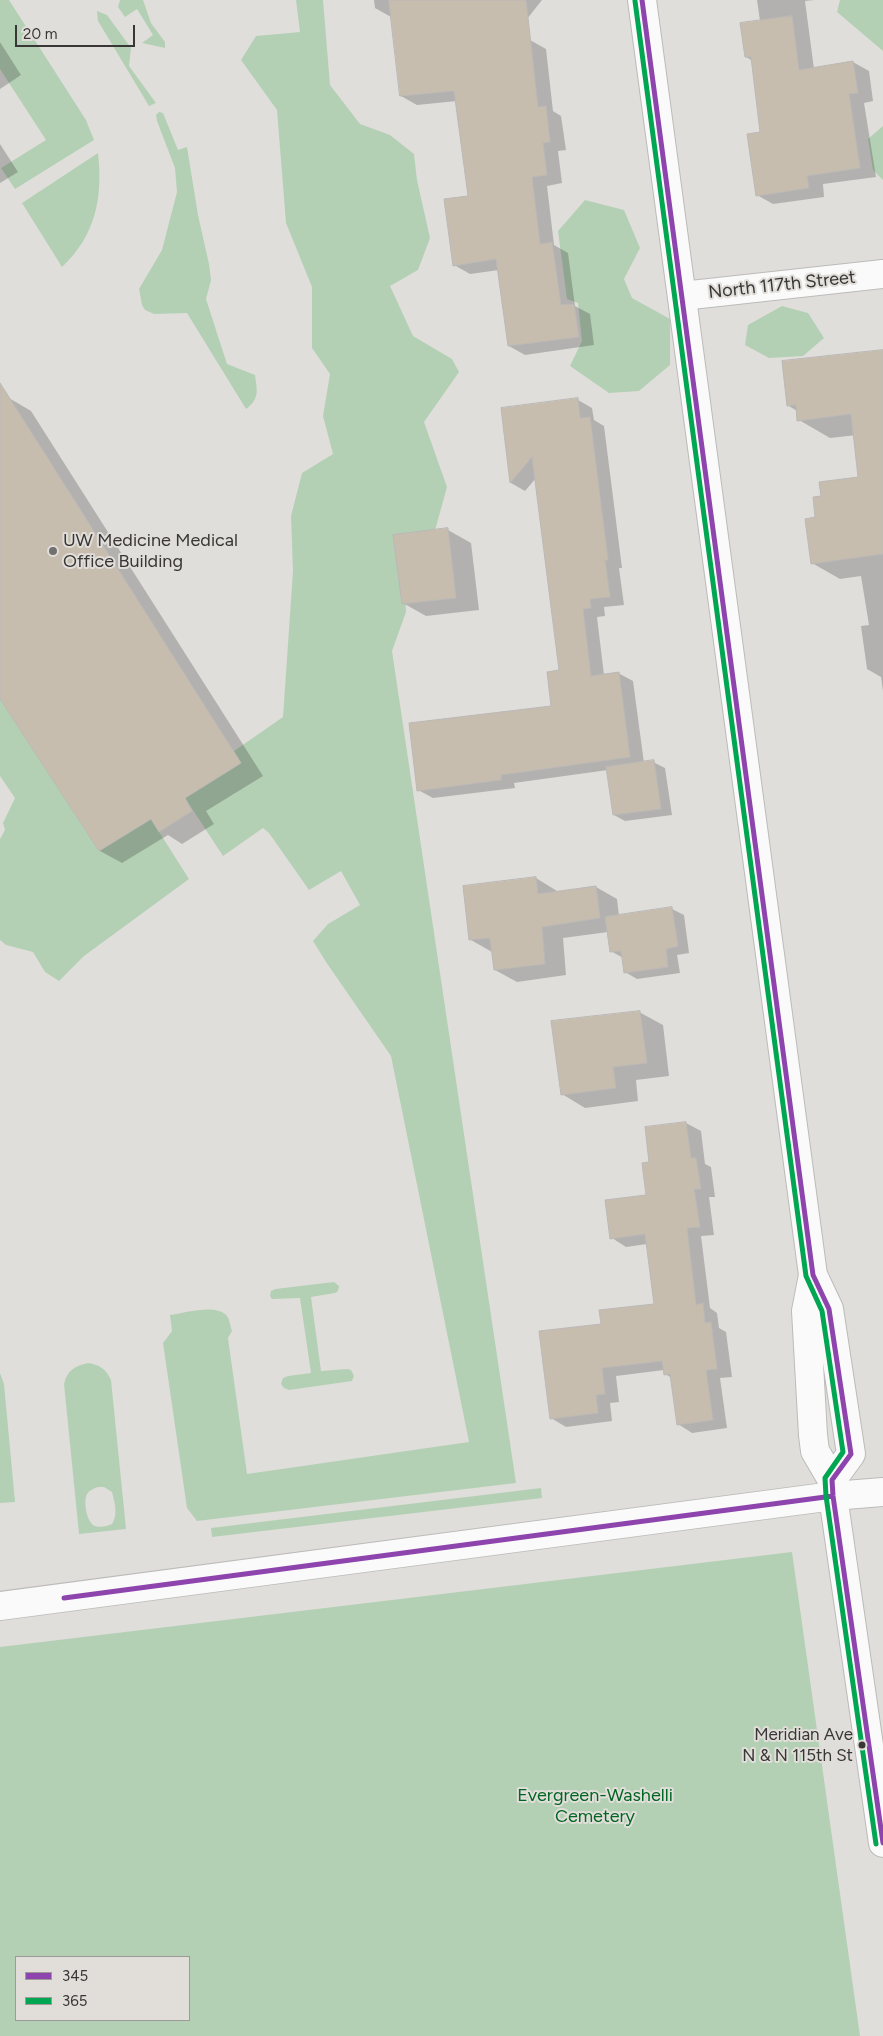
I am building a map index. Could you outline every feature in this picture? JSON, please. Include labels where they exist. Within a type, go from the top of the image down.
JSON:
[{"type":"street","points":[[642,0],[812,1275],[829,1309],[851,1454],[832,1488],[883,1843]]},
{"type":"street","name":"North 117th Street","points":[[682,296],[883,274]]},
{"type":"street","points":[[0,1606],[832,1488],[883,1492]]},
{"type":"green space","points":[[0,0],[9,0],[86,120],[94,140],[15,189],[1,168],[46,140],[0,69]]},
{"type":"green space","points":[[120,0],[143,0],[151,23],[165,42],[165,48],[142,43],[153,35],[137,9],[125,17],[118,7]]},
{"type":"green space","points":[[296,0],[323,0],[330,85],[360,124],[390,135],[414,154],[417,180],[430,238],[418,270],[390,286],[413,336],[452,359],[459,372],[424,422],[447,487],[431,545],[404,566],[406,612],[392,651],[516,1483],[197,1521],[187,1508],[163,1343],[172,1331],[170,1315],[208,1309],[222,1312],[228,1318],[232,1331],[228,1338],[247,1474],[469,1442],[391,1056],[313,941],[328,924],[360,905],[341,871],[309,890],[269,833],[263,828],[223,856],[185,798],[241,763],[234,751],[283,717],[293,571],[291,516],[302,473],[333,454],[323,416],[330,374],[312,348],[312,287],[286,223],[277,110],[241,60],[256,36],[300,32]]},
{"type":"green space","points":[[840,0],[883,0],[883,51],[837,12]]},
{"type":"green space","points":[[97,11],[107,15],[131,48],[129,66],[156,103],[149,106],[98,21]]},
{"type":"green space","points":[[159,112],[163,113],[178,150],[187,147],[211,280],[206,299],[227,364],[255,375],[256,398],[246,409],[187,313],[154,314],[145,310],[142,305],[139,289],[162,250],[177,192],[175,168],[157,121],[156,115]]},
{"type":"green space","points":[[883,126],[883,180],[873,170],[868,139]]},
{"type":"green space","points":[[98,153],[99,185],[95,214],[83,242],[62,267],[22,203]]},
{"type":"green space","points":[[585,200],[624,210],[640,248],[624,279],[632,298],[670,319],[670,365],[639,391],[609,393],[570,366],[582,341],[578,303],[567,299],[558,231]]},
{"type":"green space","points":[[782,306],[808,313],[824,338],[803,356],[769,358],[745,345],[748,325]]},
{"type":"green space","points":[[0,699],[99,851],[151,819],[189,879],[84,956],[59,981],[45,972],[33,952],[6,945],[0,940],[0,839],[5,830],[3,823],[15,798],[0,776]]},
{"type":"green space","points":[[334,1282],[339,1286],[338,1291],[335,1293],[311,1297],[321,1371],[351,1370],[354,1376],[352,1381],[289,1390],[284,1388],[281,1384],[283,1378],[311,1373],[300,1298],[272,1299],[270,1296],[271,1291]]},
{"type":"green space","points":[[88,1363],[105,1370],[111,1380],[126,1529],[79,1534],[64,1384],[69,1372],[75,1367]],"holes":[[[104,1487],[112,1492],[115,1516],[112,1524],[97,1527],[92,1524],[88,1517],[85,1500],[92,1489]]]},
{"type":"green space","points":[[0,1373],[4,1384],[15,1502],[0,1503]]},
{"type":"green space","points":[[541,1488],[542,1498],[212,1537],[211,1528]]},
{"type":"green space","name":"Evergreen-Washelli Cemetery","points":[[792,1552],[860,2036],[0,2036],[0,1647]]},
{"type":"building","points":[[389,0],[526,0],[538,107],[546,106],[550,142],[543,143],[547,175],[532,177],[540,244],[552,242],[561,305],[574,304],[579,337],[508,346],[496,259],[453,266],[444,199],[468,196],[454,91],[400,96]]},
{"type":"building","points":[[792,16],[799,70],[853,61],[858,93],[849,94],[860,168],[807,176],[809,188],[756,196],[747,134],[760,132],[751,57],[745,57],[740,23]]},
{"type":"building","points":[[883,350],[883,554],[811,564],[805,519],[815,517],[813,497],[821,496],[819,482],[858,477],[851,414],[797,421],[796,405],[787,406],[782,361]]},
{"type":"building","name":"UW Medicine Medical Office Building","points":[[0,383],[241,763],[185,798],[192,811],[159,832],[151,819],[99,851],[0,699]]},
{"type":"building","points":[[578,398],[580,418],[590,417],[608,560],[605,560],[610,597],[590,599],[591,608],[583,609],[591,676],[619,672],[630,757],[501,775],[501,780],[417,791],[409,723],[551,706],[547,672],[559,670],[532,457],[510,483],[501,408]]},
{"type":"building","points":[[448,528],[456,598],[402,604],[393,535]]},
{"type":"building","points":[[654,760],[661,809],[613,815],[606,767]]},
{"type":"building","points":[[536,877],[538,894],[596,886],[600,918],[542,927],[545,964],[494,970],[490,938],[469,940],[463,886]]},
{"type":"building","points":[[672,907],[678,946],[666,949],[668,967],[624,973],[621,951],[610,952],[605,917]]},
{"type":"building","points":[[640,1011],[647,1063],[613,1067],[616,1088],[561,1095],[551,1021]]},
{"type":"building","points":[[686,1122],[691,1158],[696,1158],[701,1189],[694,1189],[700,1227],[687,1228],[696,1305],[703,1303],[705,1323],[711,1322],[717,1369],[706,1370],[713,1420],[677,1425],[670,1374],[664,1375],[662,1361],[602,1368],[605,1394],[596,1395],[598,1413],[550,1419],[539,1331],[601,1324],[599,1310],[654,1304],[645,1234],[610,1239],[605,1200],[646,1195],[642,1163],[649,1162],[645,1127]]},
{"type":"transit line","name":"345","points":[[642,0],[813,1275],[829,1309],[851,1454],[832,1480],[833,1496],[883,1843]]},
{"type":"transit line","name":"365","points":[[635,1],[806,1276],[822,1311],[843,1452],[825,1478],[826,1496],[876,1844]]},
{"type":"transit line","name":"345","points":[[64,1598],[833,1496]]},
{"type":"place","name":"UW Medicine Medical Office Building","points":[[53,551]]},
{"type":"place","name":"Meridian Ave N & N 115th St","points":[[862,1745]]}]
